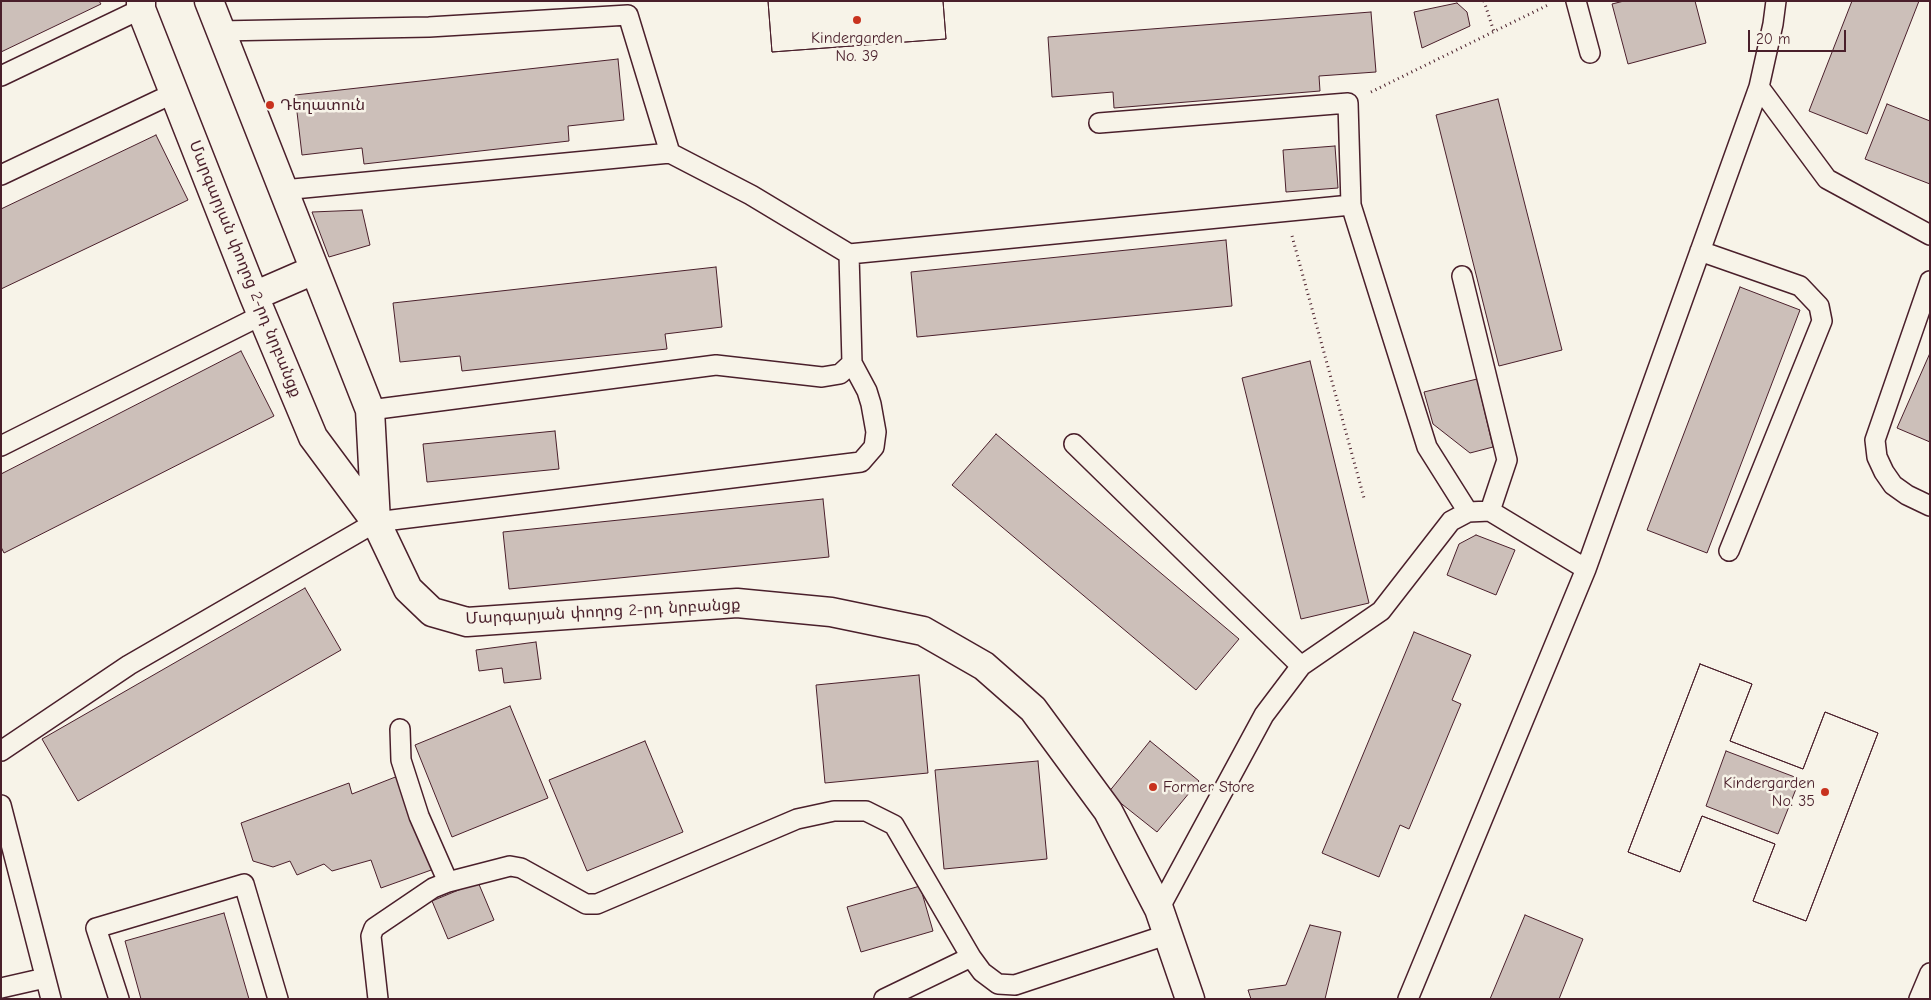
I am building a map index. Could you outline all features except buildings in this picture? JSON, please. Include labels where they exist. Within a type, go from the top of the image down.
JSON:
[{"type":"street","name":"Մարգարյան փողոց 2-րդ նրբանցք","points":[[209,1],[219,31],[370,410],[376,522]]},
{"type":"street","name":"Մարգարյան փողոց 2-րդ նրբանցք","points":[[147,4],[174,92],[258,306],[313,437],[376,522],[408,589],[432,612],[467,622],[738,603],[831,612],[923,631],[984,666],[1033,709],[1108,811],[1159,909],[1190,999]]},
{"type":"street","points":[[258,306],[314,270]]},
{"type":"lane","points":[[1576,1],[1590,53]]},
{"type":"lane","points":[[1408,999],[1586,568],[1759,87],[1773,24],[1776,1]]},
{"type":"lane","points":[[1,76],[147,4]]},
{"type":"lane","points":[[219,31],[429,27],[628,15],[670,154]]},
{"type":"lane","points":[[1759,87],[1827,178],[1930,235]]},
{"type":"lane","points":[[1,175],[174,92]]},
{"type":"lane","points":[[1099,123],[1348,104],[1351,205],[1427,447],[1468,512]]},
{"type":"lane","points":[[283,190],[670,154],[751,195],[849,254],[1351,205]]},
{"type":"lane","points":[[1700,251],[1800,286],[1819,306],[1822,321],[1729,551]]},
{"type":"lane","points":[[1,751],[129,665],[376,522],[861,462],[874,447],[876,432],[869,398],[852,363],[849,254]]},
{"type":"lane","points":[[1462,276],[1507,460],[1490,511]]},
{"type":"lane","points":[[1930,281],[1876,440],[1877,457],[1893,485],[1907,495],[1930,506]]},
{"type":"lane","points":[[1,446],[258,306]]},
{"type":"lane","points":[[370,410],[716,365],[822,377],[840,374],[852,363]]},
{"type":"lane","points":[[1074,444],[1301,666]]},
{"type":"lane","points":[[1159,909],[1264,715],[1301,666],[1381,611],[1451,521],[1468,512],[1490,511],[1586,568]]},
{"type":"lane","points":[[400,729],[401,760],[419,816],[448,882]]},
{"type":"lane","points":[[1,805],[51,999]]},
{"type":"lane","points":[[378,999],[371,936],[374,928],[433,888],[448,882],[510,866],[521,868],[586,904],[597,904],[797,819],[834,811],[866,811],[894,825],[971,957],[982,972],[998,984],[1015,985],[1169,934]]},
{"type":"lane","points":[[119,999],[96,928],[244,884],[278,999]]},
{"type":"lane","points":[[884,999],[971,957]]},
{"type":"lane","points":[[1919,999],[1930,973]]},
{"type":"lane","points":[[1,988],[45,978]]},
{"type":"path","points":[[1484,1],[1494,32]]},
{"type":"path","points":[[1348,104],[1556,1]]},
{"type":"path","points":[[1286,211],[1364,498]]},
{"type":"place","name":"Kindergarden No. 39","points":[[857,20]]},
{"type":"place","name":"Դեղատուն","points":[[270,105]]},
{"type":"place","name":"Former Store","points":[[1153,787]]},
{"type":"place","name":"Kindergarden No. 35","points":[[1825,792]]}]
